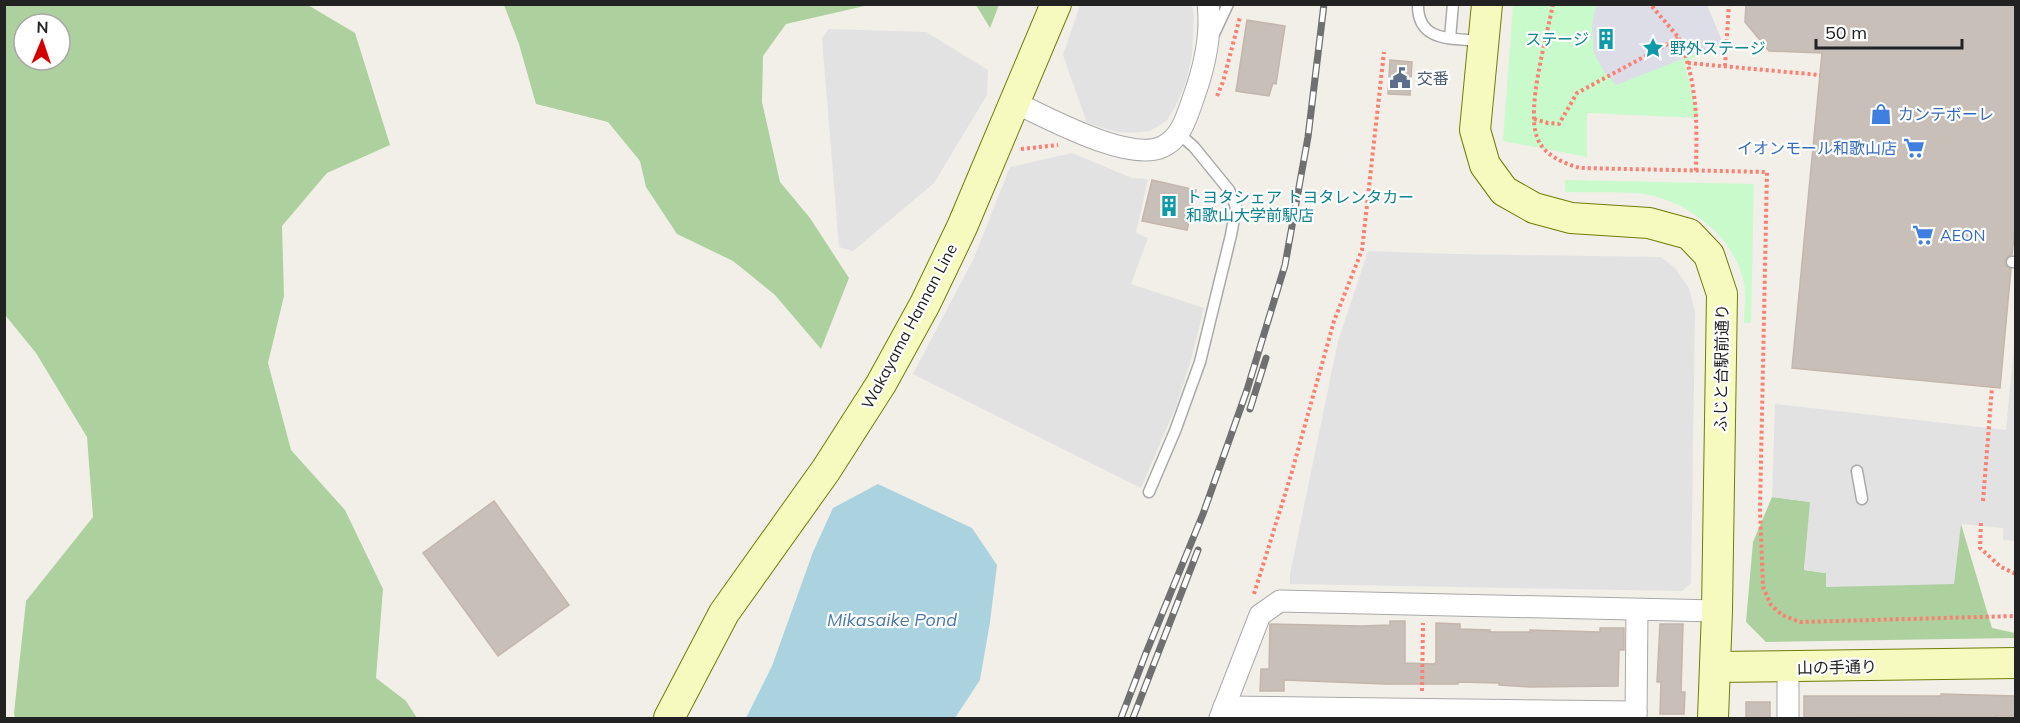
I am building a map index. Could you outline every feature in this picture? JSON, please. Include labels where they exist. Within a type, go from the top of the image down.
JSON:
[{"type":"street","name":"Wakayama Hannan Line","points":[[669,718],[724,614],[826,470],[881,384],[962,227],[1056,4]]},
{"type":"street","points":[[1016,103],[1100,141],[1139,150],[1162,147],[1179,133],[1198,87],[1206,52],[1210,18],[1208,4]]},
{"type":"street","name":"ふじと台駅前通り","points":[[1487,4],[1475,130],[1485,165],[1504,190],[1534,208],[1571,218],[1649,223],[1689,234],[1709,255],[1722,294],[1717,611]]},
{"type":"street","points":[[1637,610],[1636,715],[1421,711],[1222,713],[1260,615],[1280,601],[1717,611],[1713,718]]},
{"type":"street","name":"山の手通り","points":[[1715,668],[2016,663]]},
{"type":"street","points":[[1788,668],[1788,718]]},
{"type":"lane","points":[[1206,52],[1228,4]]},
{"type":"lane","points":[[1418,4],[1422,26],[1434,36],[1484,41]]},
{"type":"lane","points":[[1450,38],[1453,4]]},
{"type":"lane","points":[[1149,492],[1175,431],[1200,362],[1236,207],[1229,190],[1194,147],[1179,133]]},
{"type":"lane","points":[[1857,471],[1862,499]]},
{"type":"path","points":[[1650,4],[1679,38],[1688,63],[1696,103],[1696,171]]},
{"type":"path","points":[[1725,66],[1729,4]]},
{"type":"path","points":[[1214,104],[1223,82],[1241,10]]},
{"type":"path","points":[[1534,119],[1559,123],[1578,93],[1679,38]]},
{"type":"path","points":[[1252,599],[1291,475],[1334,321],[1362,250],[1384,52]]},
{"type":"path","points":[[1688,63],[1820,75]]},
{"type":"path","points":[[999,141],[1024,150],[1068,143]]},
{"type":"path","points":[[1983,501],[1992,387]]},
{"type":"path","points":[[1981,523],[1980,548],[2001,567],[2016,574]]},
{"type":"path","points":[[1421,711],[1424,604]]},
{"type":"green space","points":[[4,5],[308,5],[355,33],[390,145],[327,173],[282,226],[284,296],[268,363],[291,450],[345,510],[383,589],[376,678],[406,701],[417,718],[15,718],[26,601],[93,517],[87,437],[36,353],[5,315]]},
{"type":"green space","points":[[504,5],[869,5],[786,24],[763,56],[762,102],[780,182],[810,218],[849,278],[821,349],[775,295],[733,261],[677,234],[646,187],[640,161],[608,122],[536,104],[519,44]]},
{"type":"green space","points":[[976,5],[999,5],[990,28]]},
{"type":"green space","points":[[1513,5],[1705,5],[1719,47],[1684,62],[1699,118],[1587,113],[1587,157],[1503,141]]},
{"type":"green space","points":[[1565,180],[1754,184],[1751,323],[1744,323],[1745,290],[1734,255],[1710,226],[1678,205],[1661,198],[1644,194],[1565,192]]},
{"type":"green space","points":[[1772,497],[1811,502],[1804,570],[1826,573],[1826,587],[1961,524],[1992,628],[2015,633],[2015,638],[1766,642],[1746,622],[1753,542]]},
{"type":"shaded area","points":[[1080,5],[1192,5],[1194,17],[1192,55],[1186,82],[1168,119],[1160,125],[1150,131],[1131,133],[1117,132],[1087,123],[1063,55]]},
{"type":"shaded area","name":"野外ステージ","points":[[1598,5],[1707,5],[1723,43],[1616,85],[1603,70],[1594,53],[1592,27],[1595,9]]},
{"type":"shaded area","points":[[829,29],[926,32],[988,70],[987,95],[934,183],[853,251],[839,247],[822,38]]},
{"type":"shaded area","points":[[1072,153],[1132,178],[1148,179],[1136,233],[1148,238],[1131,284],[1204,308],[1177,404],[1141,488],[913,374],[974,258],[1010,167]]},
{"type":"shaded area","points":[[1368,251],[1661,257],[1675,268],[1689,288],[1695,312],[1691,583],[1682,591],[1290,584],[1290,574],[1338,341]]},
{"type":"shaded area","points":[[2015,337],[2015,541],[2003,540],[2003,528],[1961,524],[1954,584],[1826,587],[1826,573],[1804,570],[1810,502],[1772,497],[1775,404],[2006,430]]},
{"type":"water","name":"Mikasaike Pond","points":[[878,484],[972,528],[997,565],[980,680],[955,718],[746,718],[772,666],[813,552],[833,508]]},
{"type":"building","name":"イオンモール和歌山店","points":[[1746,4],[2016,4],[2016,221],[2012,255],[2008,256],[2005,261],[2006,266],[2011,269],[2000,388],[1792,368],[1822,53],[1769,51],[1745,22]]},
{"type":"building","points":[[1247,20],[1285,26],[1276,84],[1273,83],[1269,96],[1236,91]]},
{"type":"building","name":"交番","points":[[1390,60],[1412,62],[1410,95],[1388,94]]},
{"type":"building","name":"トヨタシェア トヨタレンタカー 和歌山大学前駅店","points":[[1152,180],[1196,190],[1187,230],[1142,221]]},
{"type":"building","points":[[494,501],[569,605],[498,656],[423,553]]},
{"type":"building","points":[[1390,621],[1405,621],[1405,663],[1434,664],[1436,662],[1436,623],[1460,624],[1460,629],[1490,630],[1490,632],[1530,632],[1530,630],[1600,632],[1600,628],[1624,628],[1624,650],[1619,650],[1618,686],[1530,687],[1499,685],[1499,683],[1385,684],[1284,680],[1284,691],[1260,691],[1261,669],[1269,669],[1270,624],[1361,626],[1390,625]]},
{"type":"building","points":[[1660,624],[1683,624],[1681,692],[1685,692],[1684,714],[1660,714],[1661,682],[1657,682]]},
{"type":"building","points":[[1941,694],[2016,696],[2016,716],[1804,718],[1804,696],[1941,696]]},
{"type":"building","points":[[1746,702],[1770,702],[1770,718],[1746,718]]},
{"type":"railway","points":[[1121,718],[1203,514],[1247,390],[1285,265],[1308,137],[1324,4]]},
{"type":"railway","points":[[1250,409],[1266,358]]},
{"type":"railway","points":[[1133,718],[1198,550]]},
{"type":"place","name":"ステージ","points":[[1606,39]]},
{"type":"place","name":"野外ステージ","points":[[1653,48]]},
{"type":"place","name":"交番","points":[[1400,78]]},
{"type":"place","name":"カンテボーレ","points":[[1881,114]]},
{"type":"place","name":"イオンモール和歌山店","points":[[1914,148]]},
{"type":"place","name":"トヨタシェア トヨタレンタカー 和歌山大学前駅店","points":[[1169,206]]},
{"type":"place","name":"AEON","points":[[1923,235]]}]
